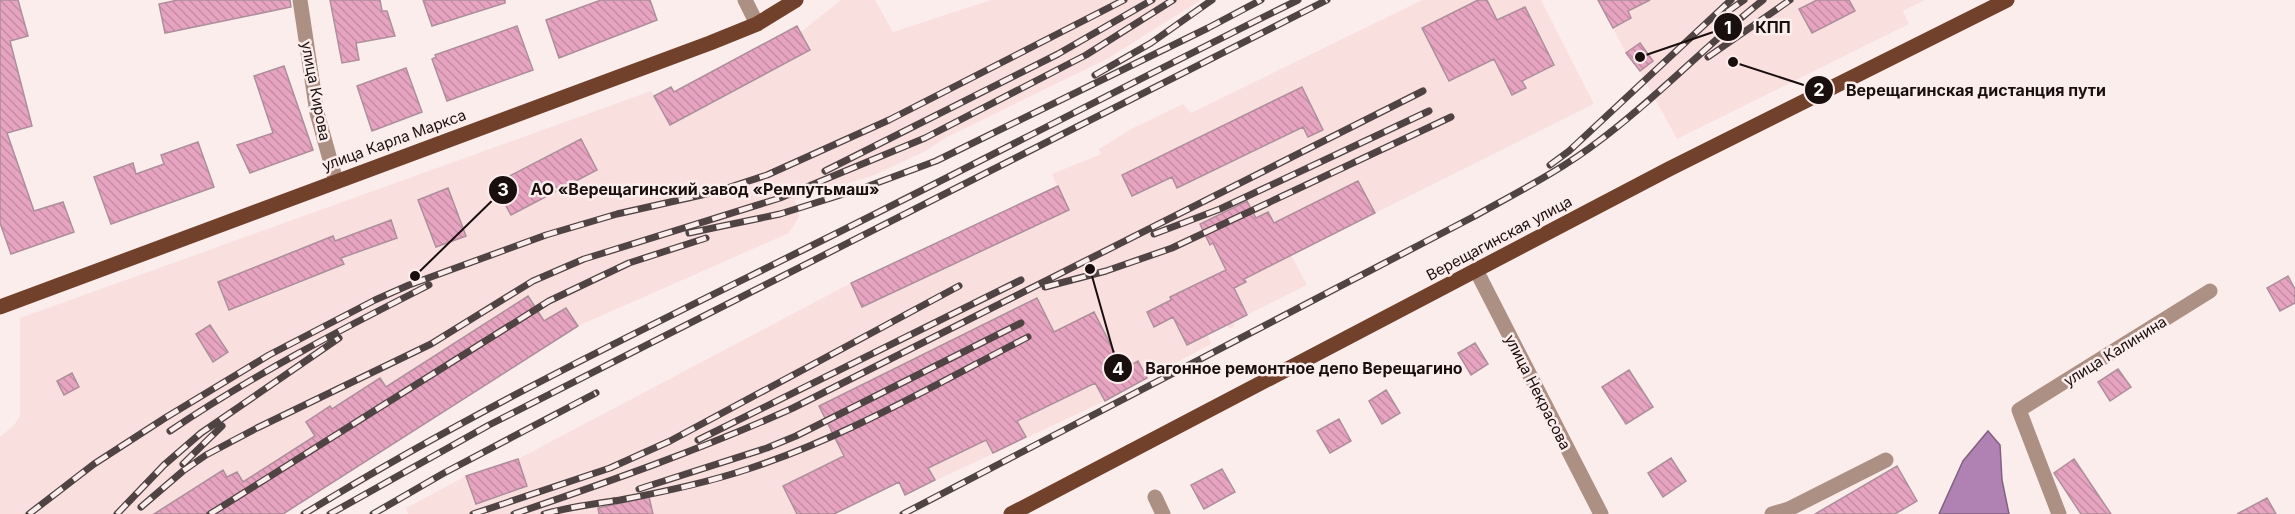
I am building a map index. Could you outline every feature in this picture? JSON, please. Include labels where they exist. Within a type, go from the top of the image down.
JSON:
[{"type":"main road","name":"улица Карла Маркса","points":[[0,307],[757,24],[796,0]]},
{"type":"main road","name":"Верещагинская улица","points":[[1011,514],[1669,169],[2007,0]]},
{"type":"street","name":"улица Кирова","points":[[300,0],[317,113],[336,181]]},
{"type":"street","points":[[745,0],[757,24]]},
{"type":"street","name":"улица Некрасова","points":[[1476,270],[1601,514]]},
{"type":"street","name":"улица Калинина","points":[[2058,514],[2019,410],[2210,291]]},
{"type":"street","points":[[1772,514],[1789,509],[1886,460]]},
{"type":"street","points":[[1155,497],[1163,514]]},
{"type":"shaded area","points":[[841,0],[875,0],[893,32],[991,0],[1201,0],[1107,59],[947,137],[926,151],[872,176],[795,200],[799,217],[789,233],[578,326],[283,514],[0,514],[0,437],[14,425],[20,416],[20,318],[651,91],[654,96],[671,87],[674,92],[801,32]]},
{"type":"shaded area","points":[[1422,0],[1541,0],[1594,104],[1291,255],[1307,285],[1233,322],[1235,326],[1229,329],[1227,325],[1208,335],[1211,344],[1105,401],[905,495],[899,482],[834,514],[408,514],[406,508],[466,476],[518,459],[851,283],[1057,186],[1052,174],[1101,154],[1099,149],[1133,128],[1183,104],[1191,113]]},
{"type":"shaded area","points":[[1598,0],[1925,0],[1903,11],[1909,24],[1677,139],[1640,72],[1626,53]]},
{"type":"shaded area","points":[[1988,431],[2000,445],[2002,480],[2009,514],[1939,514],[1963,461]]},
{"type":"building","points":[[0,0],[18,0],[28,36],[10,41],[32,126],[7,133],[34,211],[63,202],[74,232],[11,254],[0,223]]},
{"type":"building","points":[[178,0],[290,0],[291,7],[165,33],[159,4]]},
{"type":"building","points":[[330,0],[380,0],[382,11],[387,11],[395,36],[356,43],[359,60],[342,63]]},
{"type":"building","points":[[423,0],[505,0],[505,3],[432,26]]},
{"type":"building","points":[[601,0],[650,0],[657,20],[559,58],[546,20]]},
{"type":"building","points":[[1478,0],[1487,0],[1497,20],[1525,7],[1554,65],[1522,81],[1526,88],[1512,95],[1494,59],[1449,81],[1422,28]]},
{"type":"building","points":[[1598,0],[1650,0],[1628,11],[1631,18],[1613,28]]},
{"type":"building","points":[[1817,0],[1849,0],[1855,11],[1812,33],[1799,9]]},
{"type":"building","points":[[517,26],[533,70],[447,101],[432,59],[436,57],[435,55]]},
{"type":"building","points":[[797,26],[810,50],[670,125],[654,96],[671,87],[674,92]]},
{"type":"building","points":[[1640,43],[1653,61],[1640,71],[1626,53]]},
{"type":"building","points":[[284,66],[313,150],[250,173],[237,145],[273,133],[254,76]]},
{"type":"building","points":[[406,68],[422,112],[372,131],[357,86]]},
{"type":"building","points":[[1302,87],[1323,130],[1308,137],[1303,127],[1177,188],[1172,177],[1132,196],[1122,175]]},
{"type":"building","points":[[581,139],[597,170],[511,215],[494,184]]},
{"type":"building","points":[[198,142],[214,187],[111,224],[94,177],[133,163],[136,174],[164,164],[161,155]]},
{"type":"building","points":[[1358,181],[1375,213],[1244,279],[1246,282],[1234,288],[1247,315],[1187,345],[1173,317],[1154,327],[1147,312],[1171,300],[1170,297],[1226,270],[1213,243],[1210,245],[1200,224],[1247,201],[1256,218],[1268,212],[1274,223]]},
{"type":"building","points":[[1058,186],[1069,210],[862,307],[851,283]]},
{"type":"building","points":[[448,188],[466,236],[436,247],[418,200]]},
{"type":"building","points":[[391,220],[397,238],[341,258],[344,264],[229,310],[218,282],[333,236],[335,241]]},
{"type":"building","points":[[2288,276],[2295,289],[2295,303],[2280,311],[2267,288]]},
{"type":"building","points":[[528,296],[544,321],[566,308],[578,326],[283,514],[154,514],[223,470],[227,477],[237,472],[243,482],[315,436],[306,422],[330,406],[332,409],[380,378],[386,387]]},
{"type":"building","points":[[1037,298],[1054,332],[1094,312],[1123,369],[1138,361],[1147,378],[1105,401],[1095,383],[1017,421],[1026,437],[993,453],[986,440],[928,468],[935,480],[905,495],[899,482],[834,514],[797,514],[783,486],[844,456],[819,406]]},
{"type":"building","points":[[210,325],[228,352],[213,362],[196,334]]},
{"type":"building","points":[[1475,343],[1488,364],[1471,375],[1458,353]]},
{"type":"building","points":[[2118,369],[2131,387],[2110,401],[2098,382]]},
{"type":"building","points":[[1629,370],[1653,407],[1626,424],[1602,387]]},
{"type":"building","points":[[72,373],[79,387],[64,395],[57,381]]},
{"type":"building","points":[[1386,390],[1400,413],[1382,424],[1369,401]]},
{"type":"building","points":[[1339,419],[1351,441],[1330,453],[1317,431]]},
{"type":"building","points":[[1671,458],[1686,481],[1663,497],[1648,473]]},
{"type":"building","points":[[518,459],[527,486],[476,504],[466,476]]},
{"type":"building","points":[[2074,459],[2111,514],[2081,514],[2054,473]]},
{"type":"building","points":[[1897,466],[1917,501],[1895,514],[1815,514]]},
{"type":"building","points":[[1222,469],[1235,492],[1204,509],[1191,485]]},
{"type":"building","points":[[649,497],[653,514],[599,514],[598,508]]},
{"type":"building","points":[[2267,498],[2276,514],[2237,514]]},
{"type":"railway","points":[[29,514],[94,464],[165,418],[269,355],[375,300],[409,285],[546,235],[617,214],[715,192],[767,175],[889,120],[1124,0]]},
{"type":"railway","points":[[825,171],[1058,54],[1152,0]]},
{"type":"railway","points":[[141,507],[183,471],[206,455],[431,344],[533,281],[584,259],[780,198],[925,138],[1086,55],[1173,0]]},
{"type":"railway","points":[[1095,75],[1151,43],[1212,0]]},
{"type":"railway","points":[[689,233],[780,214],[866,187],[936,161],[1261,0]]},
{"type":"railway","points":[[304,514],[430,441],[559,372],[1298,0]]},
{"type":"railway","points":[[330,514],[489,425],[1327,0]]},
{"type":"railway","points":[[1550,165],[1569,151],[1731,0]]},
{"type":"railway","points":[[1727,12],[1744,0]]},
{"type":"railway","points":[[903,514],[1473,217],[1553,172],[1620,124],[1763,0]]},
{"type":"railway","points":[[1708,57],[1790,0]]},
{"type":"railway","points":[[514,514],[690,451],[793,408],[1423,91]]},
{"type":"railway","points":[[1154,234],[1220,209],[1429,111]]},
{"type":"railway","points":[[1045,287],[1106,271],[1172,248],[1451,117]]},
{"type":"railway","points":[[210,514],[549,301],[629,263],[706,238]]},
{"type":"railway","points":[[698,440],[1021,280]]},
{"type":"railway","points":[[170,431],[265,372],[429,285]]},
{"type":"railway","points":[[473,514],[610,468],[670,441],[959,286]]},
{"type":"railway","points":[[639,489],[767,448],[796,436],[1021,323]]},
{"type":"railway","points":[[544,514],[684,487],[784,456],[890,409],[1028,337]]},
{"type":"railway","points":[[117,514],[164,465],[201,433],[339,338]]},
{"type":"railway","points":[[373,514],[444,473],[596,393]]},
{"type":"railway","points":[[183,464],[222,426]]},
{"type":"place","name":"КПП","points":[[1640,57]]},
{"type":"place","name":"Верещагинская дистанция пути","points":[[1733,62]]},
{"type":"place","name":"Вагонное ремонтное депо Верещагино","points":[[1090,269]]},
{"type":"place","name":"АО «Верещагинский завод «Ремпутьмаш»","points":[[415,276]]}]
